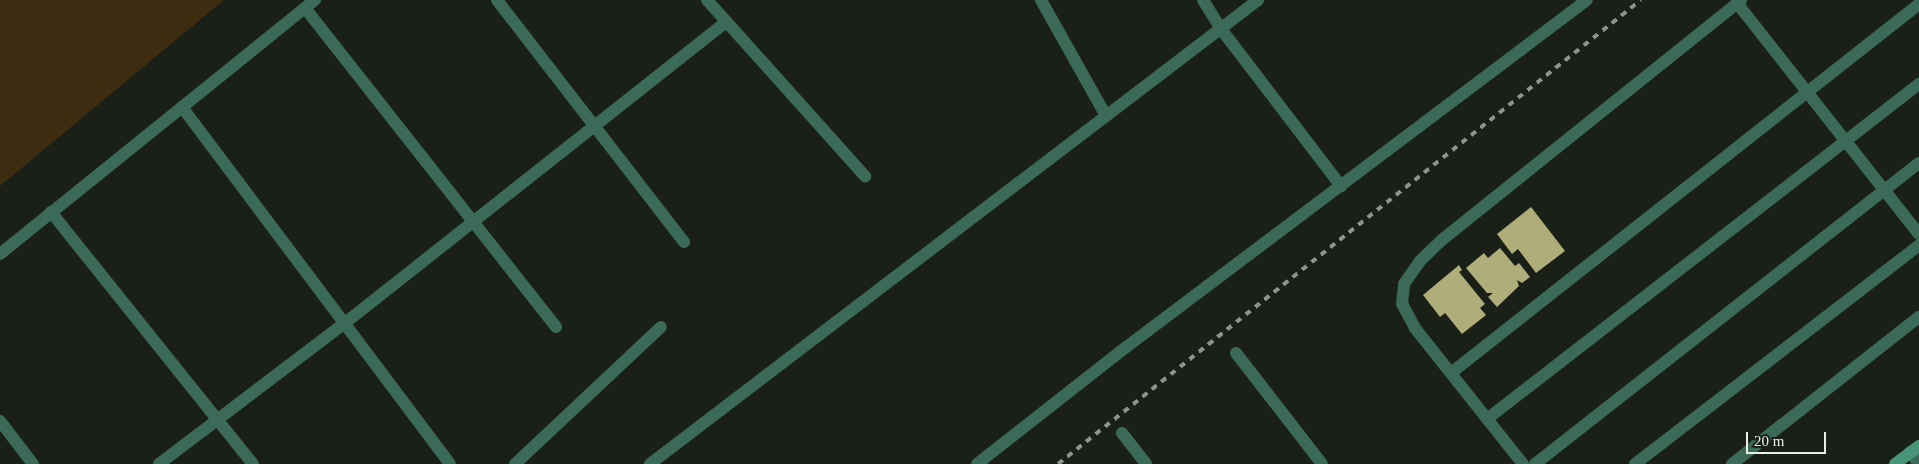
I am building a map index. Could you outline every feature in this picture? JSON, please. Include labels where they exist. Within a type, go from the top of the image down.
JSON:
[{"type":"street","points":[[497,0],[684,242]]},
{"type":"street","points":[[707,0],[865,176]]},
{"type":"street","points":[[1041,0],[1105,114]]},
{"type":"street","points":[[1204,0],[1222,29],[1341,186]]},
{"type":"street","points":[[650,464],[1105,114],[1222,29],[1258,0]]},
{"type":"street","points":[[977,464],[1587,0]]},
{"type":"street","points":[[1523,464],[1415,328],[1402,304],[1404,284],[1420,261],[1739,2],[1845,142],[1919,234]]},
{"type":"street","points":[[0,254],[310,4],[474,222],[556,327]]},
{"type":"street","points":[[1451,373],[1919,4]]},
{"type":"street","points":[[160,464],[345,323],[726,22]]},
{"type":"street","points":[[1487,419],[1919,84]]},
{"type":"street","points":[[182,107],[450,464]]},
{"type":"street","points":[[1535,464],[1919,163]]},
{"type":"street","points":[[51,212],[219,419],[253,464]]},
{"type":"street","points":[[1635,464],[1919,245]]},
{"type":"street","points":[[1732,464],[1919,317]]},
{"type":"street","points":[[515,464],[661,327]]},
{"type":"street","points":[[1236,353],[1322,464]]},
{"type":"street","points":[[0,421],[33,464]]},
{"type":"street","points":[[1122,433],[1146,464]]},
{"type":"street","points":[[1895,464],[1915,449],[1919,464]]},
{"type":"shaded area","points":[[0,0],[224,0],[0,186]]},
{"type":"building","points":[[1531,207],[1565,251],[1536,273],[1518,249],[1512,254],[1497,234]]},
{"type":"building","points":[[1500,248],[1515,266],[1519,263],[1530,277],[1522,283],[1517,280],[1519,286],[1497,307],[1488,297],[1493,293],[1487,293],[1466,268],[1484,253],[1488,258]]},
{"type":"building","points":[[1459,265],[1462,270],[1459,272],[1485,304],[1480,308],[1486,315],[1462,334],[1445,313],[1440,317],[1423,295]]},
{"type":"railway","points":[[1058,464],[1641,0]]}]
